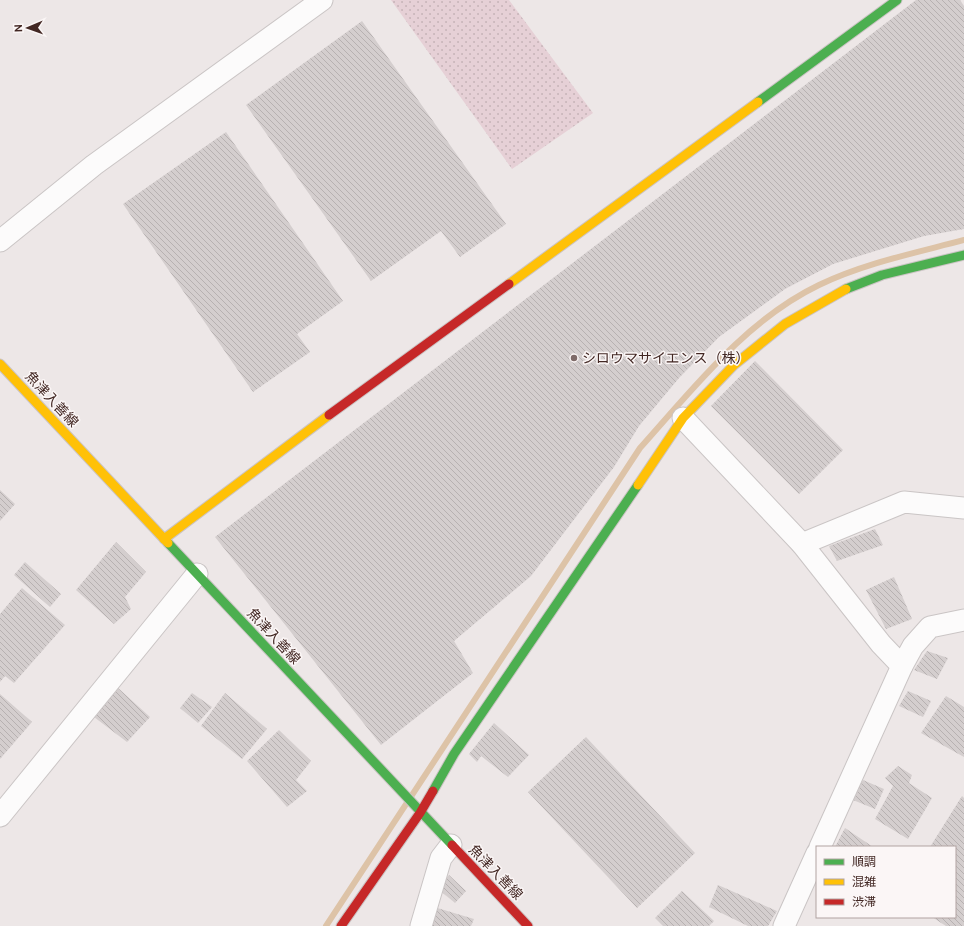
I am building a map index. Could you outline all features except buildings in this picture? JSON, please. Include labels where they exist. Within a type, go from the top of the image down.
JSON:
[{"type":"street","points":[[0,241],[94,165],[322,0]]},
{"type":"street","points":[[164,539],[321,420],[579,234],[897,0]]},
{"type":"street","points":[[340,926],[420,813],[454,754],[683,418],[734,365],[785,324],[851,286],[890,273],[964,255]]},
{"type":"street","name":"魚津入善線","points":[[0,364],[420,813],[528,926]]},
{"type":"street","points":[[683,418],[802,544],[881,644],[902,666]]},
{"type":"street","points":[[802,544],[904,502],[964,508]]},
{"type":"street","points":[[0,816],[196,574]]},
{"type":"street","points":[[820,846],[902,666],[913,646],[930,627],[955,622],[964,636]]},
{"type":"street","points":[[421,926],[441,858],[451,845]]},
{"type":"street","points":[[784,926],[816,854]]},
{"type":"shaded area","points":[[391,0],[509,0],[593,113],[512,169]]},
{"type":"waterway","points":[[326,926],[640,448],[701,380],[744,336],[768,317],[819,285],[836,277],[872,265],[964,240]]},
{"type":"traffic: fast","points":[[758,102],[897,0]]},
{"type":"traffic: fast","points":[[846,289],[882,275],[964,255]]},
{"type":"traffic: fast","points":[[433,791],[454,754],[638,485]]},
{"type":"traffic: fast","points":[[168,543],[452,845]]},
{"type":"traffic: slow","points":[[509,284],[758,102]]},
{"type":"traffic: slow","points":[[638,485],[683,418],[734,365],[785,324],[846,289]]},
{"type":"traffic: slow","points":[[0,364],[168,543]]},
{"type":"traffic: slow","points":[[164,539],[329,415]]},
{"type":"traffic: jam","points":[[329,415],[509,284]]},
{"type":"traffic: jam","points":[[341,926],[420,813],[433,791]]},
{"type":"traffic: jam","points":[[452,845],[528,926]]},
{"type":"place","name":"シロウマサイエンス（株）","points":[[574,358]]}]
